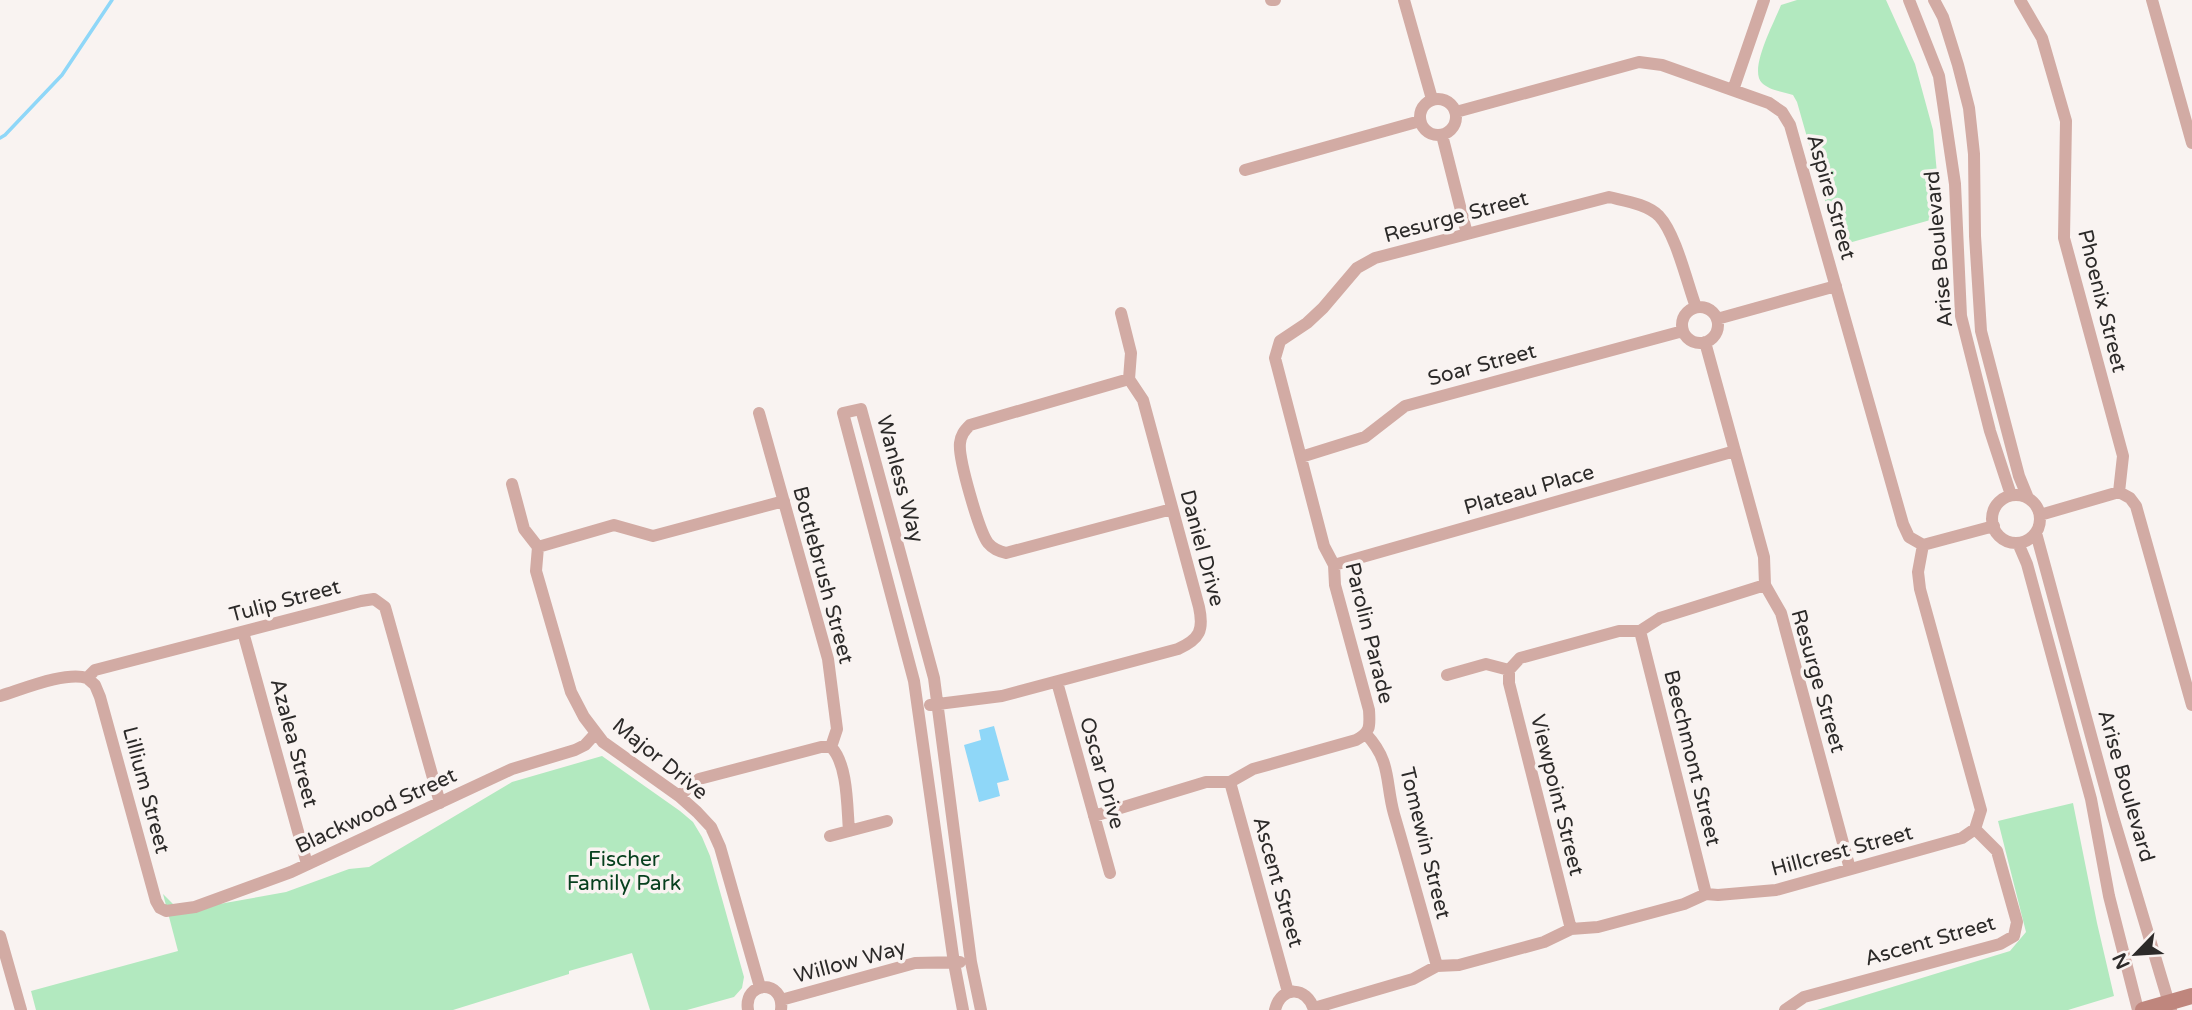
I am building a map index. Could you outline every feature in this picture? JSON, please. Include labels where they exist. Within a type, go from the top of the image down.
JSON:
[{"type":"street","points":[[1404,0],[1432,99]]},
{"type":"street","points":[[1733,90],[1764,0]]},
{"type":"street","name":"Arise Boulevard","points":[[1909,0],[1939,76],[1955,184],[1961,316],[1990,431],[2011,495]]},
{"type":"street","name":"Arise Boulevard","points":[[1934,0],[1958,65],[1969,108],[1974,154],[1975,236],[1982,331],[2019,476],[2028,498]]},
{"type":"street","name":"Phoenix Street","points":[[2020,0],[2042,38],[2066,121],[2064,238],[2123,456],[2119,492]]},
{"type":"street","points":[[2152,0],[2192,143]]},
{"type":"street","name":"Aspire Street","points":[[1456,113],[1639,62],[1662,65],[1769,103],[1782,112],[1790,125],[1903,524],[1909,537],[1923,545]]},
{"type":"street","points":[[1432,99],[1444,100],[1454,107],[1456,113],[1454,127],[1442,135],[1428,133],[1420,121],[1422,108],[1432,99]]},
{"type":"street","points":[[1245,170],[1420,121]]},
{"type":"street","points":[[1442,135],[1467,234]]},
{"type":"street","name":"Resurge Street","points":[[1277,346],[1286,335],[1307,323],[1323,308],[1357,268],[1375,258],[1609,197],[1637,204],[1658,215],[1669,231],[1696,307]]},
{"type":"street","points":[[1717,319],[1836,286]]},
{"type":"street","points":[[1696,307],[1709,309],[1717,319],[1716,333],[1706,342],[1692,341],[1683,331],[1683,319],[1696,307]]},
{"type":"street","name":"Daniel Drive","points":[[918,706],[1002,696],[1057,682],[1178,649],[1192,642],[1200,632],[1202,622],[1199,607],[1143,400],[1129,379],[1131,353],[1121,313]]},
{"type":"street","name":"Soar Street","points":[[1301,457],[1365,437],[1405,406],[1683,331]]},
{"type":"street","name":"Resurge Street","points":[[1706,342],[1764,557],[1765,585],[1781,613],[1850,869]]},
{"type":"street","name":"Parolin Parade","points":[[1094,816],[1206,782],[1230,782],[1253,769],[1356,740],[1366,734],[1370,724],[1370,710],[1335,585],[1334,565],[1324,546],[1275,358],[1277,346]]},
{"type":"street","points":[[1129,379],[970,425],[962,433],[961,457],[982,529],[986,541],[995,550],[1006,554],[1172,509]]},
{"type":"street","name":"Wanless Way","points":[[963,1010],[914,681],[843,413],[861,409],[934,678],[971,962],[981,1010]]},
{"type":"street","name":"Bottlebrush Street","points":[[759,413],[828,659],[837,729],[831,747]]},
{"type":"street","name":"Plateau Place","points":[[1334,565],[1735,451]]},
{"type":"street","name":"Major Drive","points":[[512,484],[524,529],[538,547],[536,571],[571,692],[584,717],[603,742],[679,796],[711,827],[720,847],[761,987]]},
{"type":"street","points":[[2040,515],[2119,492],[2130,498],[2136,506],[2192,705]]},
{"type":"street","points":[[2011,495],[2028,498],[2035,504],[2040,515],[2036,533],[2030,539],[2018,543],[2002,539],[1993,526],[1993,511],[1997,503],[2011,495]]},
{"type":"street","points":[[538,547],[614,525],[653,536],[783,501]]},
{"type":"street","points":[[1975,830],[1982,810],[1920,589],[1919,572],[1923,545],[1993,526]]},
{"type":"street","name":"Arise Boulevard","points":[[2036,533],[2112,813],[2170,1006]]},
{"type":"street","name":"Arise Boulevard","points":[[2018,543],[2027,564],[2091,799],[2109,896],[2141,1010]]},
{"type":"street","points":[[1447,676],[1486,664],[1509,670],[1520,658],[1619,631],[1640,631],[1660,618],[1765,585]]},
{"type":"street","name":"Tulip Street","points":[[0,696],[65,678],[87,678],[95,670],[374,599],[385,607],[440,803]]},
{"type":"street","name":"Beechmont Street","points":[[1640,631],[1706,894]]},
{"type":"street","name":"Azalea Street","points":[[243,632],[307,864]]},
{"type":"street","name":"Viewpoint Street","points":[[1509,670],[1509,683],[1571,929]]},
{"type":"street","name":"Lillium Street","points":[[87,678],[95,685],[100,697],[156,901],[160,908],[166,911]]},
{"type":"street","name":"Oscar Drive","points":[[1057,682],[1110,873]]},
{"type":"street","name":"Blackwood Street","points":[[166,911],[195,907],[307,864],[512,769],[575,750],[585,745],[596,733]]},
{"type":"street","name":"Tomewin Street","points":[[1366,734],[1376,745],[1389,776],[1392,807],[1437,966]]},
{"type":"street","points":[[679,796],[699,779],[821,747],[831,747],[838,754],[842,766],[849,831]]},
{"type":"street","name":"Ascent Street","points":[[1230,782],[1289,992]]},
{"type":"street","points":[[830,836],[887,821]]},
{"type":"street","name":"Hillcrest Street","points":[[1314,1009],[1413,979],[1437,966],[1459,965],[1544,942],[1571,929],[1598,927],[1684,904],[1706,894],[1776,890],[1962,838],[1975,830]]},
{"type":"street","name":"Ascent Street","points":[[1785,1010],[1804,997],[2000,944],[2014,936],[2017,922],[1997,851],[1975,830]]},
{"type":"street","points":[[0,936],[21,1010]]},
{"type":"street","name":"Willow Way","points":[[781,1005],[915,963],[971,962]]},
{"type":"street","points":[[745,1009],[748,998],[755,989],[761,987],[771,988],[779,995],[781,1005]]},
{"type":"street","points":[[1275,1010],[1277,1001],[1289,992],[1303,993],[1310,999],[1314,1009]]},
{"type":"street","points":[[2141,1010],[2170,1006],[2192,996]]},
{"type":"green space","points":[[1797,0],[1886,0],[1915,64],[1933,130],[1941,217],[1838,246],[1797,102],[1793,95],[1765,85],[1759,77],[1760,57],[1781,5]]},
{"type":"green space","name":"Fischer Family Park","points":[[602,756],[680,811],[693,822],[702,837],[710,856],[744,977],[742,988],[734,997],[687,1010],[650,1010],[632,953],[453,1010],[36,1010],[31,991],[178,951],[163,894],[180,911],[286,892],[349,869],[369,867],[512,782]]},
{"type":"green space","points":[[2073,803],[2114,996],[2068,1010],[1817,1010],[2010,951],[2026,932],[1998,821]]},
{"type":"water","points":[[994,726],[1009,780],[997,783],[1000,796],[979,802],[964,745],[981,740],[979,730]]},
{"type":"waterway","points":[[0,138],[62,75],[112,0]]}]
